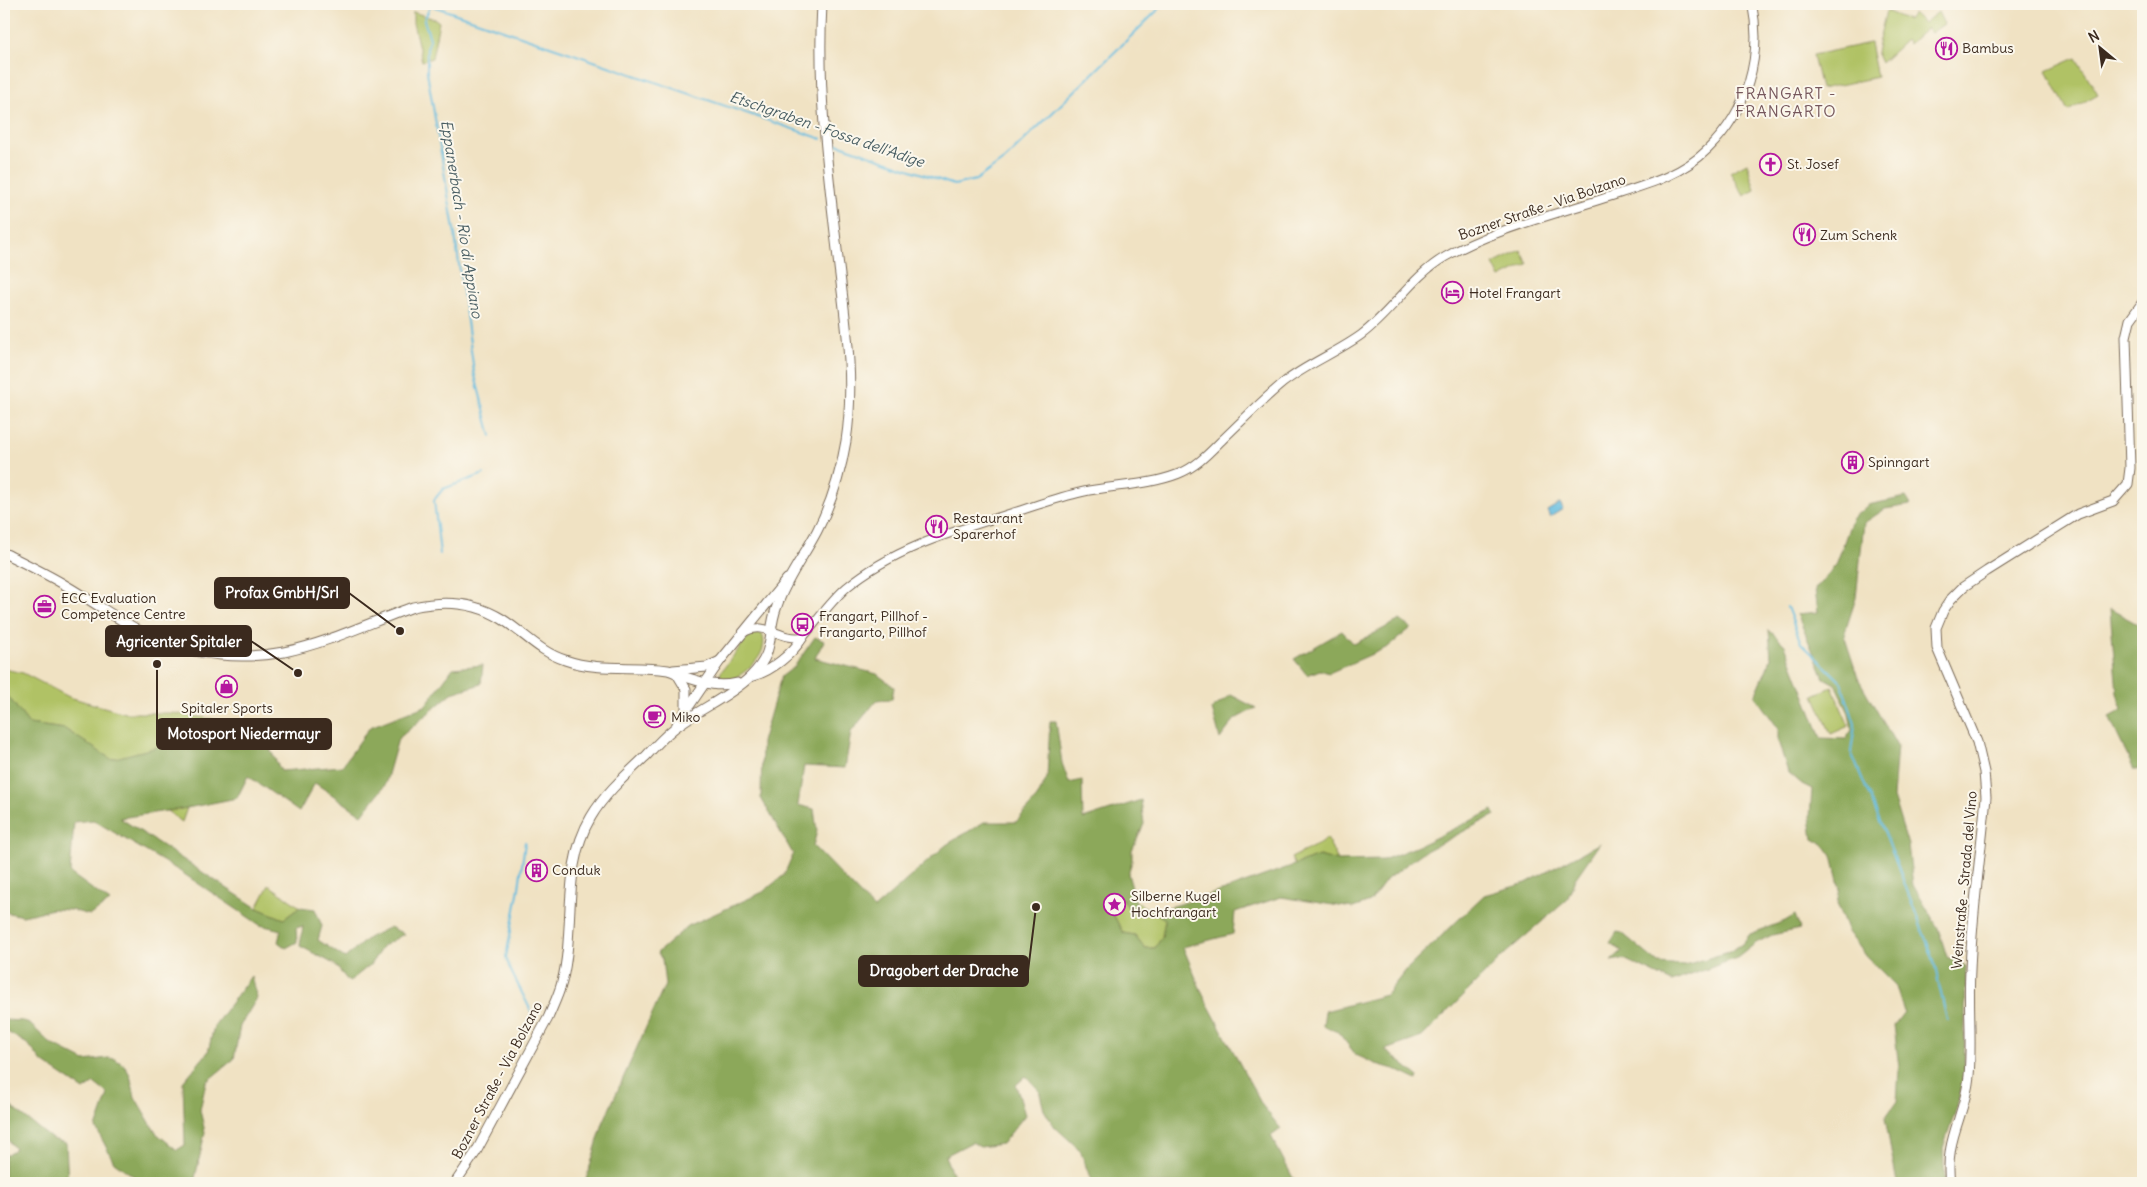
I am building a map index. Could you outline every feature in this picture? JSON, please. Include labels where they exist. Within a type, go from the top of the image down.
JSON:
[{"type":"main road","points":[[790,575],[817,530],[837,480],[846,440],[850,379],[846,320],[823,123],[822,4]]},
{"type":"main road","name":"Weinstraße - Strada del Vino","points":[[1950,1183],[1948,1169],[1950,1145],[1965,1097],[1969,1076],[1970,969],[1986,797],[1984,772],[1977,742],[1937,648],[1936,628],[1942,611],[1963,587],[2078,514],[2112,501],[2128,484],[2130,468],[2126,337],[2130,320],[2143,302]]},
{"type":"main road","points":[[4,553],[64,585],[160,641],[193,651],[226,656],[260,656],[284,652],[413,607],[428,603],[454,603],[481,609],[502,619],[537,647],[572,662],[607,668],[674,672],[707,667],[720,661]]},
{"type":"main road","name":"Bozner Straße - Via Bolzano","points":[[455,1183],[476,1152],[548,1018],[560,989],[566,955],[573,862],[583,831],[604,798],[676,726],[748,679],[767,654],[776,607],[790,575]]},
{"type":"main road","name":"Bozner Straße - Via Bolzano","points":[[676,726],[720,661],[790,575]]},
{"type":"main road","points":[[674,672],[705,684],[716,686],[748,679],[783,659],[797,646],[803,637]]},
{"type":"main road","points":[[674,672],[686,689],[686,710]]},
{"type":"main road","points":[[710,675],[716,686]]},
{"type":"street","name":"Bozner Straße - Via Bolzano","points":[[803,637],[830,604],[849,586],[873,568],[902,552],[962,529],[1082,492],[1150,482],[1179,473],[1200,462],[1285,382],[1361,334],[1399,300],[1425,271],[1448,255],[1481,239],[1653,183],[1676,172],[1694,160],[1708,148],[1734,117],[1748,87],[1755,58],[1756,44],[1752,4]]},
{"type":"street","points":[[742,632],[760,627],[794,639],[803,637]]},
{"type":"green space","points":[[1886,11],[1908,20],[1913,13],[1924,23],[1938,12],[1944,24],[1931,33],[1927,28],[1909,44],[1906,40],[1881,63],[1876,52]]},
{"type":"green space","points":[[413,12],[439,22],[432,58],[422,61],[413,23]]},
{"type":"green space","points":[[1870,43],[1877,77],[1821,89],[1813,55]]},
{"type":"green space","points":[[2076,58],[2098,94],[2068,111],[2047,71]]},
{"type":"green space","points":[[1747,163],[1755,190],[1744,196],[1730,172]]},
{"type":"green space","points":[[1521,250],[1528,264],[1500,278],[1493,264]]},
{"type":"green space","points":[[1906,497],[1911,505],[1885,509],[1864,523],[1856,598],[1844,635],[1858,678],[1897,746],[1893,797],[1908,845],[1913,885],[1938,928],[1947,957],[1966,966],[1964,1077],[1957,1107],[1943,1148],[1945,1183],[1897,1183],[1885,1118],[1897,1101],[1899,1068],[1894,1025],[1904,1012],[1896,986],[1867,957],[1848,932],[1837,903],[1840,889],[1832,856],[1824,845],[1813,839],[1810,817],[1812,789],[1802,784],[1788,772],[1778,741],[1778,728],[1755,696],[1771,659],[1769,630],[1785,645],[1821,738],[1846,739],[1852,730],[1849,713],[1835,684],[1824,678],[1797,614],[1818,612],[1815,589],[1836,565],[1852,519],[1868,505]]},
{"type":"green space","points":[[2110,609],[2143,627],[2143,769],[2134,770],[2109,717],[2122,710],[2117,693]]},
{"type":"green space","points":[[1400,620],[1411,628],[1388,647],[1329,673],[1320,670],[1307,675],[1294,659],[1342,631],[1354,644]]},
{"type":"green space","points":[[755,632],[762,634],[764,642],[759,656],[741,674],[728,681],[724,680],[720,674],[721,672],[746,639]]},
{"type":"green space","points":[[815,637],[824,641],[815,658],[877,674],[894,687],[892,699],[877,700],[851,732],[845,768],[804,766],[798,805],[814,809],[817,831],[813,846],[874,909],[946,845],[984,822],[1016,822],[1037,798],[1047,778],[1050,721],[1056,721],[1062,763],[1069,783],[1082,780],[1083,819],[1141,800],[1144,824],[1132,850],[1132,861],[1128,874],[1136,902],[1134,909],[1128,907],[1123,899],[1116,898],[1110,902],[1110,908],[1123,933],[1135,935],[1145,948],[1155,948],[1162,937],[1165,919],[1153,912],[1225,890],[1319,856],[1338,861],[1383,860],[1418,846],[1493,810],[1495,815],[1422,853],[1387,879],[1370,902],[1353,908],[1281,897],[1235,912],[1233,934],[1183,947],[1203,995],[1262,1105],[1281,1129],[1271,1136],[1293,1178],[1300,1183],[1092,1183],[1080,1150],[1054,1126],[1044,1110],[1039,1090],[1026,1076],[1016,1085],[1025,1115],[1002,1144],[980,1147],[972,1142],[945,1156],[956,1183],[585,1183],[603,1123],[665,985],[662,959],[657,953],[688,926],[763,892],[784,875],[793,854],[761,798],[762,742],[781,677],[794,667]]},
{"type":"green space","points":[[483,665],[481,684],[452,693],[398,739],[385,785],[362,815],[315,783],[299,812],[248,776],[237,798],[120,818],[257,908],[284,919],[300,907],[315,909],[322,926],[318,940],[345,958],[368,938],[390,927],[404,934],[383,946],[370,965],[349,982],[334,964],[300,946],[303,926],[296,928],[297,942],[286,948],[278,942],[281,930],[260,925],[181,872],[93,820],[74,822],[70,873],[110,902],[90,915],[71,910],[53,909],[23,916],[4,912],[4,691],[29,724],[65,729],[111,759],[192,738],[234,737],[267,743],[281,771],[342,766],[370,727],[425,706],[453,668]]},
{"type":"green space","points":[[4,669],[23,673],[69,697],[125,713],[173,713],[218,720],[240,727],[267,743],[234,737],[192,738],[111,760],[65,729],[29,724],[4,691]]},
{"type":"green space","points":[[1832,687],[1849,726],[1831,734],[1814,695]]},
{"type":"green space","points":[[1231,695],[1256,708],[1235,719],[1220,739],[1212,709]]},
{"type":"green space","points":[[187,808],[182,822],[167,811]]},
{"type":"green space","points":[[1327,838],[1338,861],[1319,856],[1295,865],[1291,858],[1323,842]]},
{"type":"green space","points":[[1600,843],[1575,879],[1567,900],[1507,952],[1422,1037],[1385,1050],[1418,1076],[1417,1080],[1356,1055],[1338,1032],[1323,1026],[1325,1011],[1386,995],[1407,969],[1484,895],[1526,883]]},
{"type":"green space","points":[[269,885],[300,907],[284,919],[257,908]]},
{"type":"green space","points":[[1115,898],[1123,899],[1128,907],[1134,908],[1136,902],[1166,919],[1162,937],[1155,948],[1145,948],[1135,935],[1123,933],[1110,908],[1110,902]]},
{"type":"green space","points":[[1795,915],[1800,929],[1772,935],[1756,943],[1737,958],[1672,982],[1624,959],[1611,961],[1622,951],[1610,943],[1617,932],[1622,933],[1658,963],[1685,965],[1729,952],[1742,944],[1750,934],[1785,921]]},
{"type":"green space","points":[[251,976],[257,998],[240,1026],[234,1059],[206,1082],[200,1110],[205,1132],[194,1183],[143,1183],[114,1162],[96,1128],[108,1094],[94,1083],[84,1090],[41,1061],[29,1045],[4,1030],[4,1020],[23,1021],[31,1025],[50,1043],[85,1061],[115,1059],[125,1066],[130,1075],[135,1097],[156,1133],[177,1150],[185,1145],[183,1082],[208,1052],[214,1026]]},
{"type":"green space","points":[[4,1101],[52,1139],[66,1143],[68,1183],[4,1183],[4,1156],[15,1149],[4,1135]]},
{"type":"water","points":[[1560,503],[1563,509],[1550,517],[1547,511]]},
{"type":"waterway","name":"Etschgraben - Fossa dell'Adige","points":[[427,4],[822,139]]},
{"type":"waterway","name":"Etschgraben - Fossa dell'Adige","points":[[829,141],[954,185],[976,180],[1005,159],[1164,4]]},
{"type":"waterway","name":"Eppanerbach - Rio di Appiano","points":[[431,5],[424,20],[430,39],[427,49],[427,72],[455,235],[474,372],[491,436]]},
{"type":"waterway","name":"Eppanerbach - Rio di Appiano","points":[[440,554],[434,500],[443,489],[484,474]]},
{"type":"waterway","points":[[1787,607],[1801,643],[1841,682],[1855,724],[1851,752],[1887,838],[1933,958],[1947,1020]]},
{"type":"waterway","name":"Eppanerbach - Rio di Appiano","points":[[525,842],[519,888],[506,957],[534,1017]]},
{"type":"place","name":"Bambus","points":[[1946,48]]},
{"type":"place","name":"St. Josef","points":[[1771,164]]},
{"type":"place","name":"Zum Schenk","points":[[1804,235]]},
{"type":"place","name":"Hotel Frangart","points":[[1453,293]]},
{"type":"place","name":"Spinngart","points":[[1852,462]]},
{"type":"place","name":"Restaurant Sparerhof","points":[[937,526]]},
{"type":"place","name":"ECC Evaluation Competence Centre","points":[[45,606]]},
{"type":"place","name":"Frangart, Pillhof - Frangarto, Pillhof","points":[[803,624]]},
{"type":"place","name":"Profax GmbH/Srl","points":[[400,631]]},
{"type":"place","name":"Motosport Niedermayr","points":[[157,664]]},
{"type":"place","name":"Agricenter Spitaler","points":[[298,673]]},
{"type":"place","name":"Spitaler Sports","points":[[227,686]]},
{"type":"place","name":"Miko","points":[[655,717]]},
{"type":"place","name":"Conduk","points":[[536,870]]},
{"type":"place","name":"Silberne Kugel Hochfrangart","points":[[1115,904]]},
{"type":"place","name":"Dragobert der Drache","points":[[1036,907]]},
{"type":"district","name":"FRANGART - FRANGARTO","points":[[1786,102]]}]
